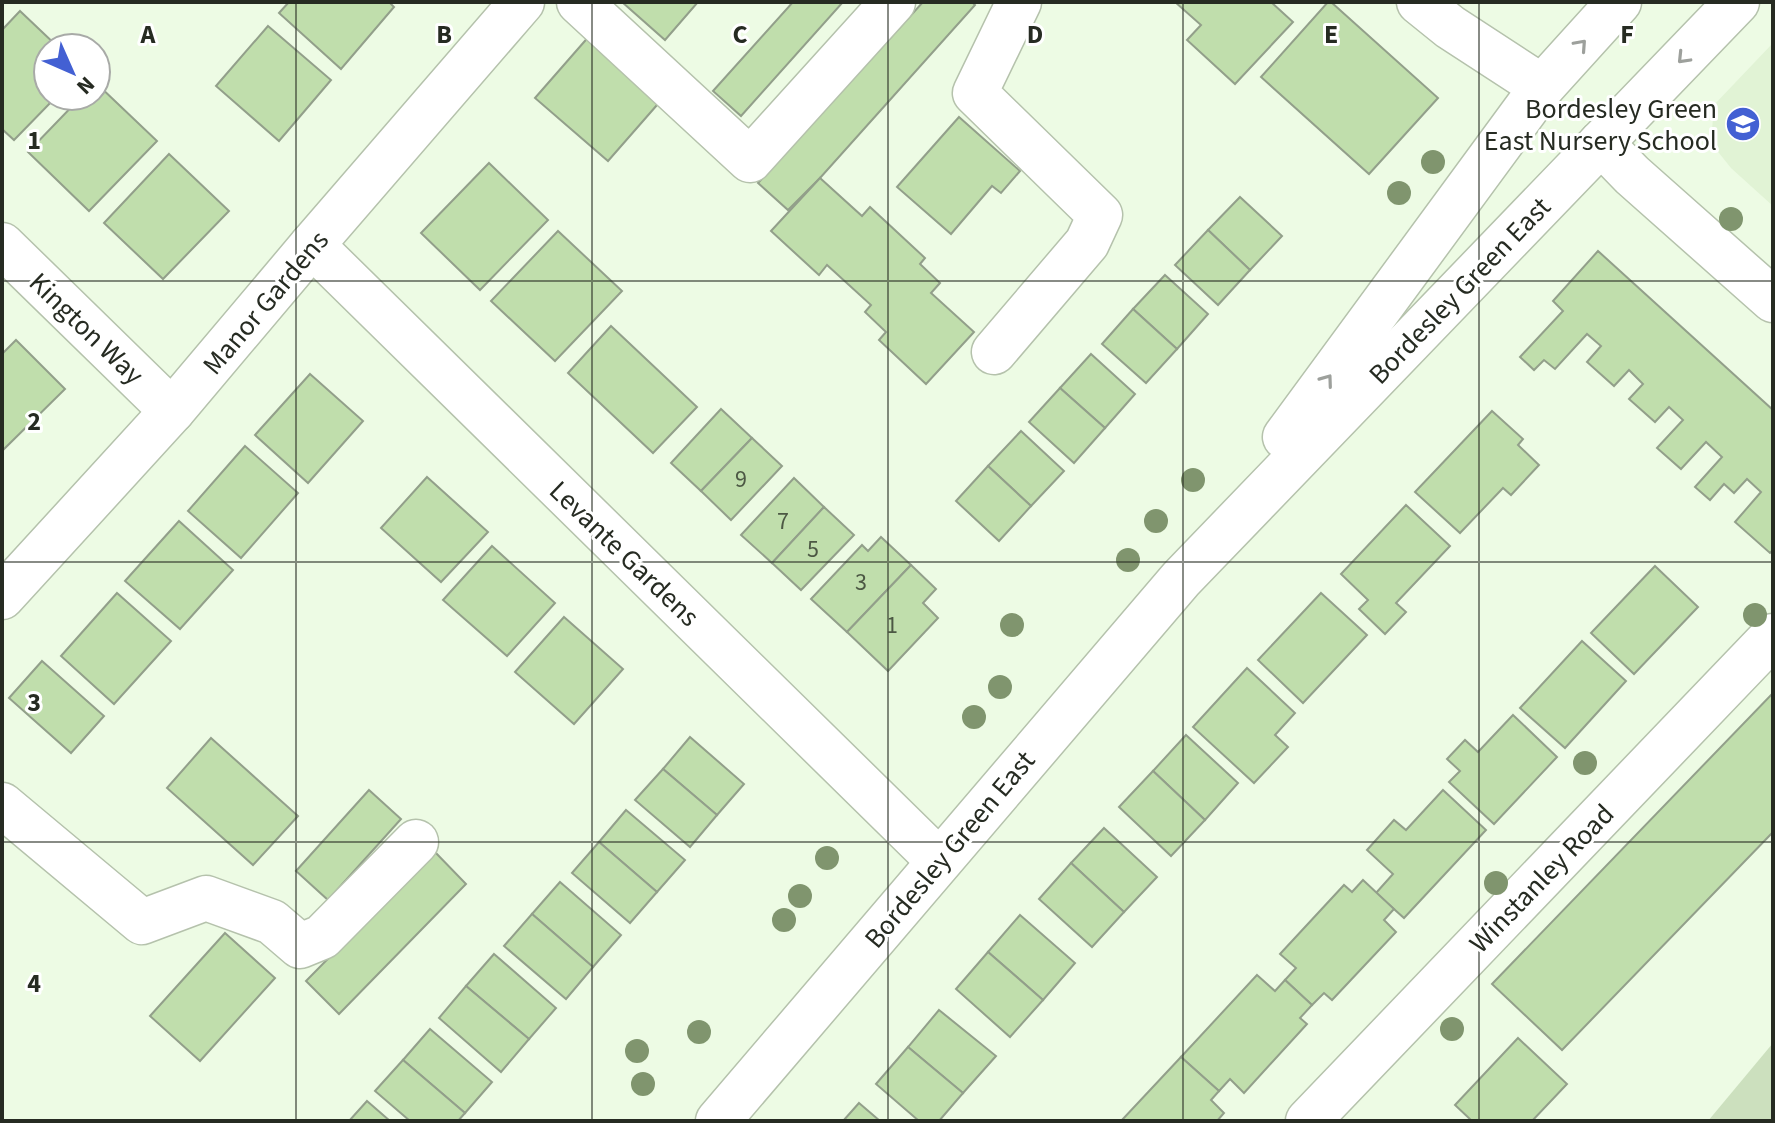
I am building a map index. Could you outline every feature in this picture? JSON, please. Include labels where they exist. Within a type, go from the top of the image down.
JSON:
[{"type":"street","name":"Manor Gardens","points":[[2,597],[172,411],[522,2]]},
{"type":"street","points":[[579,2],[750,160],[893,2]]},
{"type":"street","points":[[994,352],[1087,243],[1100,215],[975,93],[1019,2]]},
{"type":"street","points":[[1419,2],[1487,53],[1542,87]]},
{"type":"street","name":"Bordesley Green East","points":[[1181,579],[1542,87],[1619,2]]},
{"type":"street","name":"Bordesley Green East","points":[[718,1121],[1181,579],[1737,2]]},
{"type":"street","points":[[1601,143],[1632,175],[1773,300]]},
{"type":"street","name":"Kington Way","points":[[2,245],[172,411]]},
{"type":"street","name":"Levante Gardens","points":[[312,245],[939,861]]},
{"type":"street","name":"Winstanley Road","points":[[1308,1121],[1773,636]]},
{"type":"street","points":[[2,805],[142,922],[206,898],[272,922],[300,946],[322,937],[416,842]]},
{"type":"shaded area","name":"Bordesley Green East Nursery School","points":[[1773,43],[1773,206],[1731,168],[1711,143],[1714,105]]},
{"type":"shaded area","points":[[1773,1043],[1773,1121],[1708,1121]]},
{"type":"building","points":[[289,2],[389,2],[394,7],[341,69],[279,13]]},
{"type":"building","points":[[622,2],[698,2],[665,40]]},
{"type":"building","points":[[793,2],[843,2],[741,116],[713,91]]},
{"type":"building","points":[[923,2],[972,2],[975,5],[788,210],[758,183]]},
{"type":"building","points":[[1175,2],[1271,2],[1293,22],[1235,84],[1187,40],[1201,25]]},
{"type":"building","points":[[1328,2],[1438,98],[1369,174],[1261,77]]},
{"type":"building","points":[[20,11],[42,32],[32,32],[32,112],[41,112],[14,140],[2,129],[2,30]]},
{"type":"building","points":[[268,26],[331,80],[279,141],[216,86]]},
{"type":"building","points":[[591,34],[664,97],[608,161],[535,98]]},
{"type":"building","points":[[112,98],[157,141],[89,211],[28,152],[67,112],[112,112]]},
{"type":"building","points":[[959,117],[1020,171],[1001,193],[992,186],[951,234],[897,187]]},
{"type":"building","points":[[169,154],[229,211],[163,279],[104,223]]},
{"type":"building","points":[[489,163],[548,220],[480,290],[421,233]]},
{"type":"building","points":[[820,178],[862,216],[870,207],[925,258],[920,264],[940,283],[931,293],[974,332],[926,384],[879,340],[886,332],[865,312],[871,305],[827,265],[819,275],[771,231]]},
{"type":"building","points":[[1240,197],[1282,236],[1250,270],[1208,230]]},
{"type":"building","points":[[1208,230],[1250,270],[1218,305],[1175,265]]},
{"type":"building","points":[[558,231],[622,291],[555,361],[491,301]]},
{"type":"building","points":[[1598,251],[1773,410],[1773,550],[1770,553],[1735,522],[1761,492],[1747,479],[1734,493],[1724,484],[1710,500],[1695,487],[1722,457],[1706,442],[1681,469],[1657,448],[1683,420],[1669,407],[1655,422],[1629,399],[1643,384],[1629,370],[1614,386],[1587,362],[1601,346],[1587,334],[1555,369],[1544,360],[1534,370],[1520,357],[1563,311],[1553,301]]},
{"type":"building","points":[[1165,275],[1208,314],[1177,349],[1133,309]]},
{"type":"building","points":[[1133,309],[1177,349],[1146,383],[1102,344]]},
{"type":"building","points":[[611,326],[697,407],[653,453],[568,373]]},
{"type":"building","points":[[16,340],[65,389],[2,451],[2,354]]},
{"type":"building","points":[[1091,354],[1135,394],[1105,428],[1060,388]]},
{"type":"building","points":[[310,374],[363,421],[308,483],[255,435]]},
{"type":"building","points":[[1060,388],[1105,428],[1074,463],[1029,422]]},
{"type":"building","points":[[721,409],[752,438],[701,491],[671,463]]},
{"type":"building","points":[[1492,411],[1523,439],[1518,445],[1539,465],[1511,495],[1503,488],[1460,533],[1415,492]]},
{"type":"building","points":[[1021,431],[1064,471],[1031,506],[988,466]]},
{"type":"building","points":[[752,438],[782,466],[731,520],[701,491]]},
{"type":"building","points":[[245,446],[298,493],[241,558],[188,511]]},
{"type":"building","points":[[988,466],[1031,506],[999,541],[956,501]]},
{"type":"building","points":[[427,477],[488,532],[441,582],[381,528]]},
{"type":"building","points":[[794,478],[824,507],[772,563],[741,535]]},
{"type":"building","points":[[1406,505],[1450,546],[1396,603],[1406,612],[1385,634],[1359,609],[1368,600],[1341,574]]},
{"type":"building","points":[[824,507],[854,535],[801,590],[772,563]]},
{"type":"building","points":[[179,521],[233,570],[180,629],[125,581]]},
{"type":"building","points":[[881,537],[911,565],[847,632],[811,599],[862,545],[868,551]]},
{"type":"building","points":[[492,546],[555,603],[507,656],[443,600]]},
{"type":"building","points":[[911,565],[936,589],[923,603],[938,618],[888,671],[847,632]]},
{"type":"building","points":[[1655,566],[1698,607],[1634,674],[1591,633]]},
{"type":"building","points":[[117,593],[171,641],[114,704],[61,656]]},
{"type":"building","points":[[1321,593],[1367,635],[1303,703],[1258,660]]},
{"type":"building","points":[[564,617],[623,669],[574,724],[515,672]]},
{"type":"building","points":[[1582,641],[1626,681],[1565,748],[1520,708]]},
{"type":"building","points":[[42,661],[104,716],[71,753],[9,698]]},
{"type":"building","points":[[1247,668],[1295,713],[1275,735],[1288,747],[1254,783],[1193,727]]},
{"type":"building","points":[[1773,693],[1773,832],[1562,1050],[1492,984]]},
{"type":"building","points":[[1513,715],[1557,757],[1494,824],[1449,782],[1460,771],[1447,759],[1465,740],[1478,752]]},
{"type":"building","points":[[1186,735],[1238,783],[1205,820],[1153,771]]},
{"type":"building","points":[[690,737],[744,784],[717,815],[663,769]]},
{"type":"building","points":[[211,738],[298,816],[253,865],[167,788]]},
{"type":"building","points":[[663,769],[717,815],[690,847],[635,800]]},
{"type":"building","points":[[1153,771],[1205,820],[1171,856],[1119,807]]},
{"type":"building","points":[[369,790],[401,819],[328,900],[296,871]]},
{"type":"building","points":[[1443,790],[1486,830],[1404,918],[1376,893],[1393,874],[1367,850],[1394,820],[1406,830]]},
{"type":"building","points":[[626,810],[685,860],[657,892],[599,842]]},
{"type":"building","points":[[1104,828],[1157,877],[1124,912],[1071,863]]},
{"type":"building","points":[[599,842],[657,892],[630,923],[572,873]]},
{"type":"building","points":[[434,851],[466,884],[339,1014],[306,981]]},
{"type":"building","points":[[1071,863],[1124,912],[1092,947],[1039,899]]},
{"type":"building","points":[[1363,880],[1394,909],[1384,920],[1396,932],[1332,1000],[1324,993],[1312,1005],[1285,980],[1296,968],[1280,954],[1344,885],[1352,892]]},
{"type":"building","points":[[560,882],[621,935],[593,967],[532,914]]},
{"type":"building","points":[[532,914],[593,967],[566,999],[504,946]]},
{"type":"building","points":[[1020,915],[1075,963],[1043,1000],[988,952]]},
{"type":"building","points":[[225,933],[275,978],[200,1061],[150,1016]]},
{"type":"building","points":[[988,952],[1043,1000],[1010,1037],[956,989]]},
{"type":"building","points":[[494,954],[556,1008],[529,1039],[466,986]]},
{"type":"building","points":[[1257,975],[1275,991],[1285,980],[1312,1005],[1300,1018],[1307,1024],[1244,1093],[1230,1079],[1219,1091],[1181,1057]]},
{"type":"building","points":[[466,986],[529,1039],[501,1072],[439,1018]]},
{"type":"building","points":[[939,1010],[996,1056],[963,1093],[908,1047]]},
{"type":"building","points":[[430,1029],[492,1082],[465,1113],[403,1060]]},
{"type":"building","points":[[1518,1038],[1567,1084],[1532,1121],[1472,1121],[1455,1105]]},
{"type":"building","points":[[908,1047],[963,1093],[939,1121],[919,1121],[876,1084]]},
{"type":"building","points":[[1181,1057],[1219,1091],[1211,1100],[1224,1113],[1217,1121],[1121,1121]]},
{"type":"building","points":[[403,1060],[465,1113],[458,1121],[410,1121],[375,1091]]},
{"type":"building","points":[[367,1101],[390,1121],[349,1121]]},
{"type":"building","points":[[859,1103],[880,1121],[843,1121]]},
{"type":"place","name":"Bordesley Green East Nursery School","points":[[1743,124]]}]
